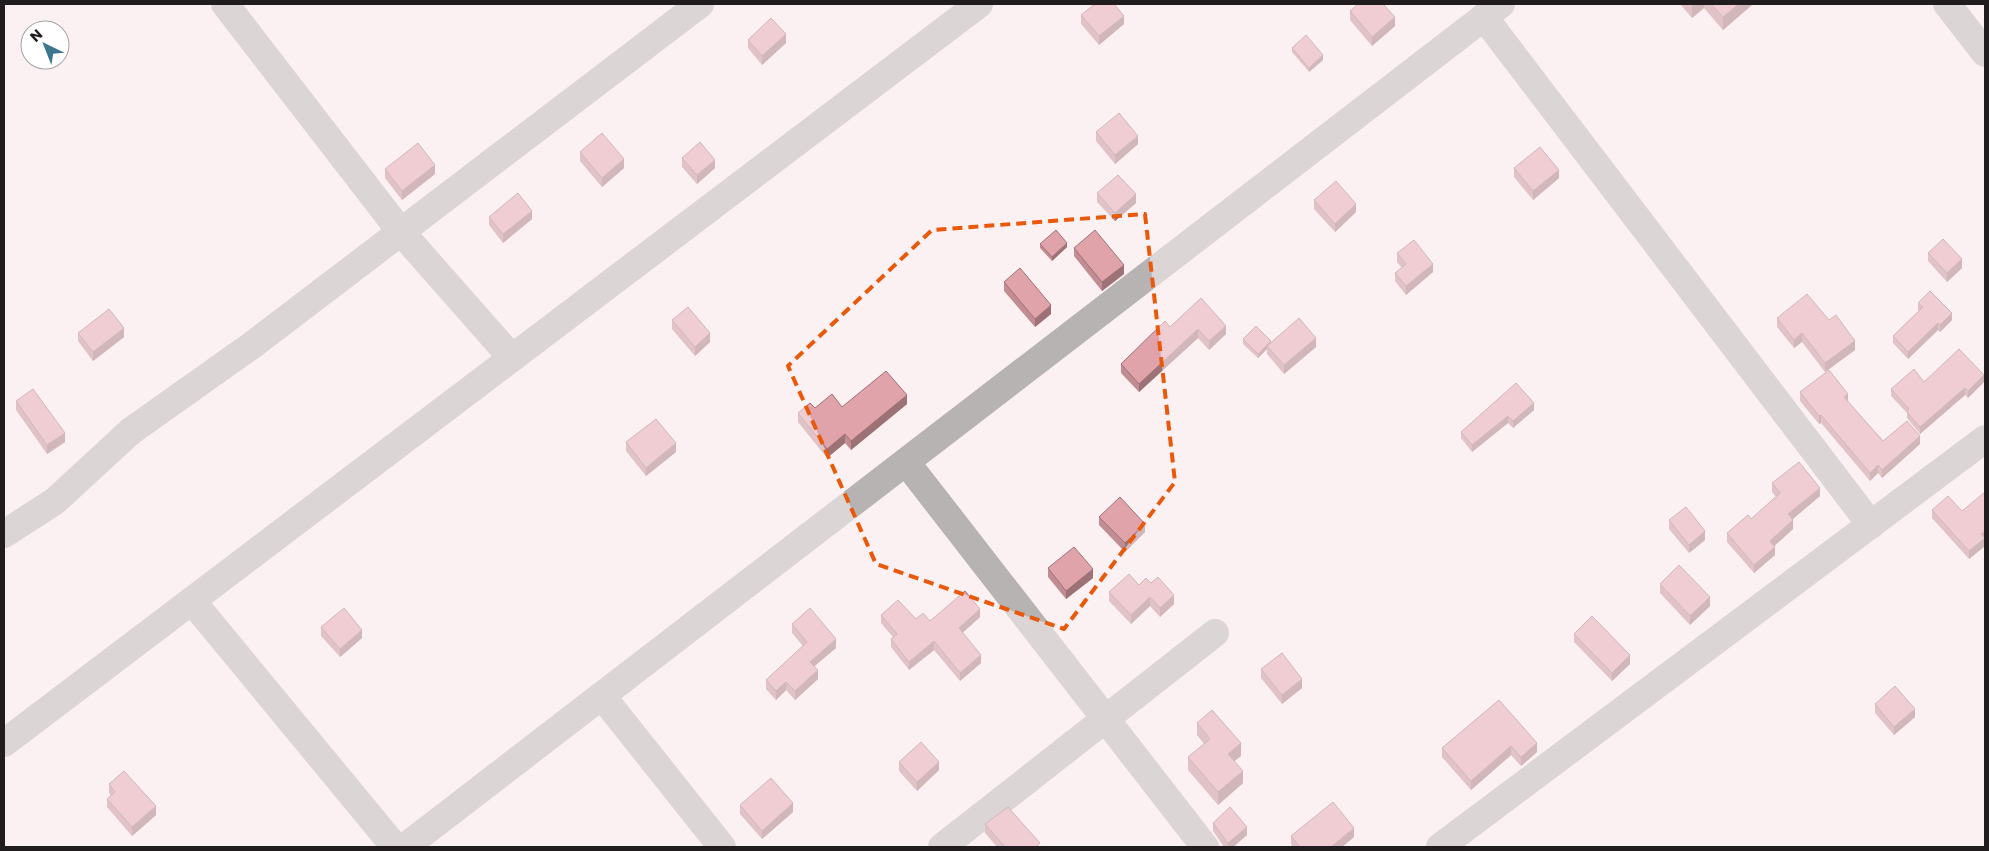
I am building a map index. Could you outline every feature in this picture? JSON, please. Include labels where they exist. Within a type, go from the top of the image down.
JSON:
[{"type":"street","points":[[225,4],[401,232],[512,358]]},
{"type":"street","points":[[4,534],[56,501],[131,431],[251,346],[700,4]]},
{"type":"street","points":[[4,743],[980,4]]},
{"type":"street","points":[[1948,4],[1985,53]]},
{"type":"street","points":[[405,847],[1492,10],[1871,525]]},
{"type":"street","points":[[1440,847],[1985,439]]},
{"type":"street","points":[[906,462],[1204,847]]},
{"type":"street","points":[[192,601],[395,847]]},
{"type":"street","points":[[942,847],[1215,633]]},
{"type":"street","points":[[602,696],[722,847]]},
{"type":"highlighted area","points":[[1145,214],[1175,482],[1064,629],[876,564],[788,366],[932,230]]},
{"type":"building","points":[[1095,4],[1114,4],[1124,16],[1099,36],[1081,15]]},
{"type":"building","points":[[1358,4],[1383,4],[1395,17],[1372,37],[1350,11]]},
{"type":"building","points":[[1711,4],[1739,4],[1723,17]]},
{"type":"building","points":[[771,18],[786,34],[762,56],[748,40]]},
{"type":"building","points":[[1306,35],[1323,55],[1309,68],[1292,48]]},
{"type":"building","points":[[1119,113],[1138,136],[1115,155],[1096,132]]},
{"type":"building","points":[[602,133],[624,159],[602,178],[580,152]]},
{"type":"building","points":[[700,142],[715,160],[697,175],[682,158]]},
{"type":"building","points":[[418,143],[435,165],[402,191],[385,169]]},
{"type":"building","points":[[1540,147],[1559,170],[1533,191],[1514,168]]},
{"type":"building","points":[[1118,175],[1136,194],[1115,213],[1097,193]]},
{"type":"building","points":[[1336,181],[1356,204],[1335,224],[1314,200]]},
{"type":"building","points":[[518,193],[532,211],[503,234],[489,217]]},
{"type":"building","points":[[1056,230],[1067,243],[1052,257],[1040,244]]},
{"type":"building","points":[[1095,230],[1124,265],[1102,282],[1074,248]]},
{"type":"building","points":[[1943,239],[1962,259],[1947,273],[1928,253]]},
{"type":"building","points":[[1414,240],[1433,264],[1406,286],[1395,273],[1406,264],[1397,253]]},
{"type":"building","points":[[1020,268],[1051,305],[1035,319],[1004,282]]},
{"type":"building","points":[[1930,291],[1952,313],[1940,325],[1938,323],[1908,352],[1893,336],[1923,307],[1918,303]]},
{"type":"building","points":[[1807,294],[1829,320],[1836,315],[1855,341],[1825,363],[1802,333],[1794,340],[1777,318]]},
{"type":"building","points":[[1201,298],[1226,326],[1209,341],[1198,329],[1139,384],[1121,364],[1165,321],[1170,327]]},
{"type":"building","points":[[688,307],[710,333],[695,347],[672,320]]},
{"type":"building","points":[[109,309],[124,328],[93,352],[78,333]]},
{"type":"building","points":[[1299,318],[1316,338],[1284,365],[1267,346]]},
{"type":"building","points":[[1256,326],[1271,341],[1258,354],[1243,339]]},
{"type":"building","points":[[1959,349],[1984,375],[1968,391],[1965,388],[1920,427],[1907,412],[1909,409],[1891,389],[1914,369],[1924,382]]},
{"type":"building","points":[[1829,370],[1848,394],[1844,397],[1883,441],[1907,421],[1920,436],[1882,470],[1878,465],[1870,473],[1800,392]]},
{"type":"building","points":[[886,371],[907,395],[851,441],[845,434],[827,449],[798,413],[810,403],[815,408],[832,394],[842,407]]},
{"type":"building","points":[[1516,383],[1534,403],[1513,421],[1508,416],[1472,445],[1461,432]]},
{"type":"building","points":[[33,389],[65,433],[47,445],[16,401]]},
{"type":"building","points":[[656,419],[676,443],[646,468],[626,442]]},
{"type":"building","points":[[1799,462],[1820,488],[1788,514],[1793,520],[1770,541],[1775,547],[1754,565],[1727,533],[1748,515],[1751,519],[1780,493],[1772,483]]},
{"type":"building","points":[[1985,492],[1985,531],[1981,534],[1985,538],[1969,551],[1932,510],[1948,496],[1962,511]]},
{"type":"building","points":[[1120,497],[1145,524],[1125,543],[1099,517]]},
{"type":"building","points":[[1686,507],[1705,531],[1689,545],[1669,520]]},
{"type":"building","points":[[1074,547],[1093,569],[1066,591],[1048,568]]},
{"type":"building","points":[[1679,565],[1710,597],[1690,616],[1660,584]]},
{"type":"building","points":[[1129,574],[1139,585],[1146,578],[1151,583],[1158,577],[1174,595],[1160,608],[1150,597],[1131,615],[1109,592]]},
{"type":"building","points":[[965,591],[980,609],[959,628],[981,655],[960,673],[934,641],[909,662],[891,639],[897,634],[881,615],[898,600],[916,619],[923,613],[930,621]]},
{"type":"building","points":[[344,608],[362,630],[340,649],[321,627]]},
{"type":"building","points":[[810,608],[836,639],[810,662],[818,670],[795,691],[786,682],[776,691],[766,680],[807,642],[792,624]]},
{"type":"building","points":[[1592,616],[1630,655],[1612,673],[1574,634]]},
{"type":"building","points":[[1282,653],[1302,679],[1282,695],[1261,669]]},
{"type":"building","points":[[1895,686],[1915,709],[1894,727],[1875,704]]},
{"type":"building","points":[[1499,700],[1537,743],[1521,757],[1511,746],[1471,781],[1442,748]]},
{"type":"building","points":[[1212,710],[1241,743],[1228,754],[1243,771],[1218,792],[1188,757],[1210,739],[1197,723]]},
{"type":"building","points":[[921,742],[939,762],[917,782],[899,762]]},
{"type":"building","points":[[124,771],[156,806],[132,827],[107,799],[115,792],[109,784]]},
{"type":"building","points":[[771,778],[793,803],[762,831],[740,805]]},
{"type":"building","points":[[1333,802],[1354,828],[1331,847],[1300,847],[1291,836]]},
{"type":"building","points":[[1008,807],[1040,843],[1036,847],[1005,847],[985,824]]},
{"type":"building","points":[[1230,807],[1247,827],[1228,843],[1213,823]]}]
